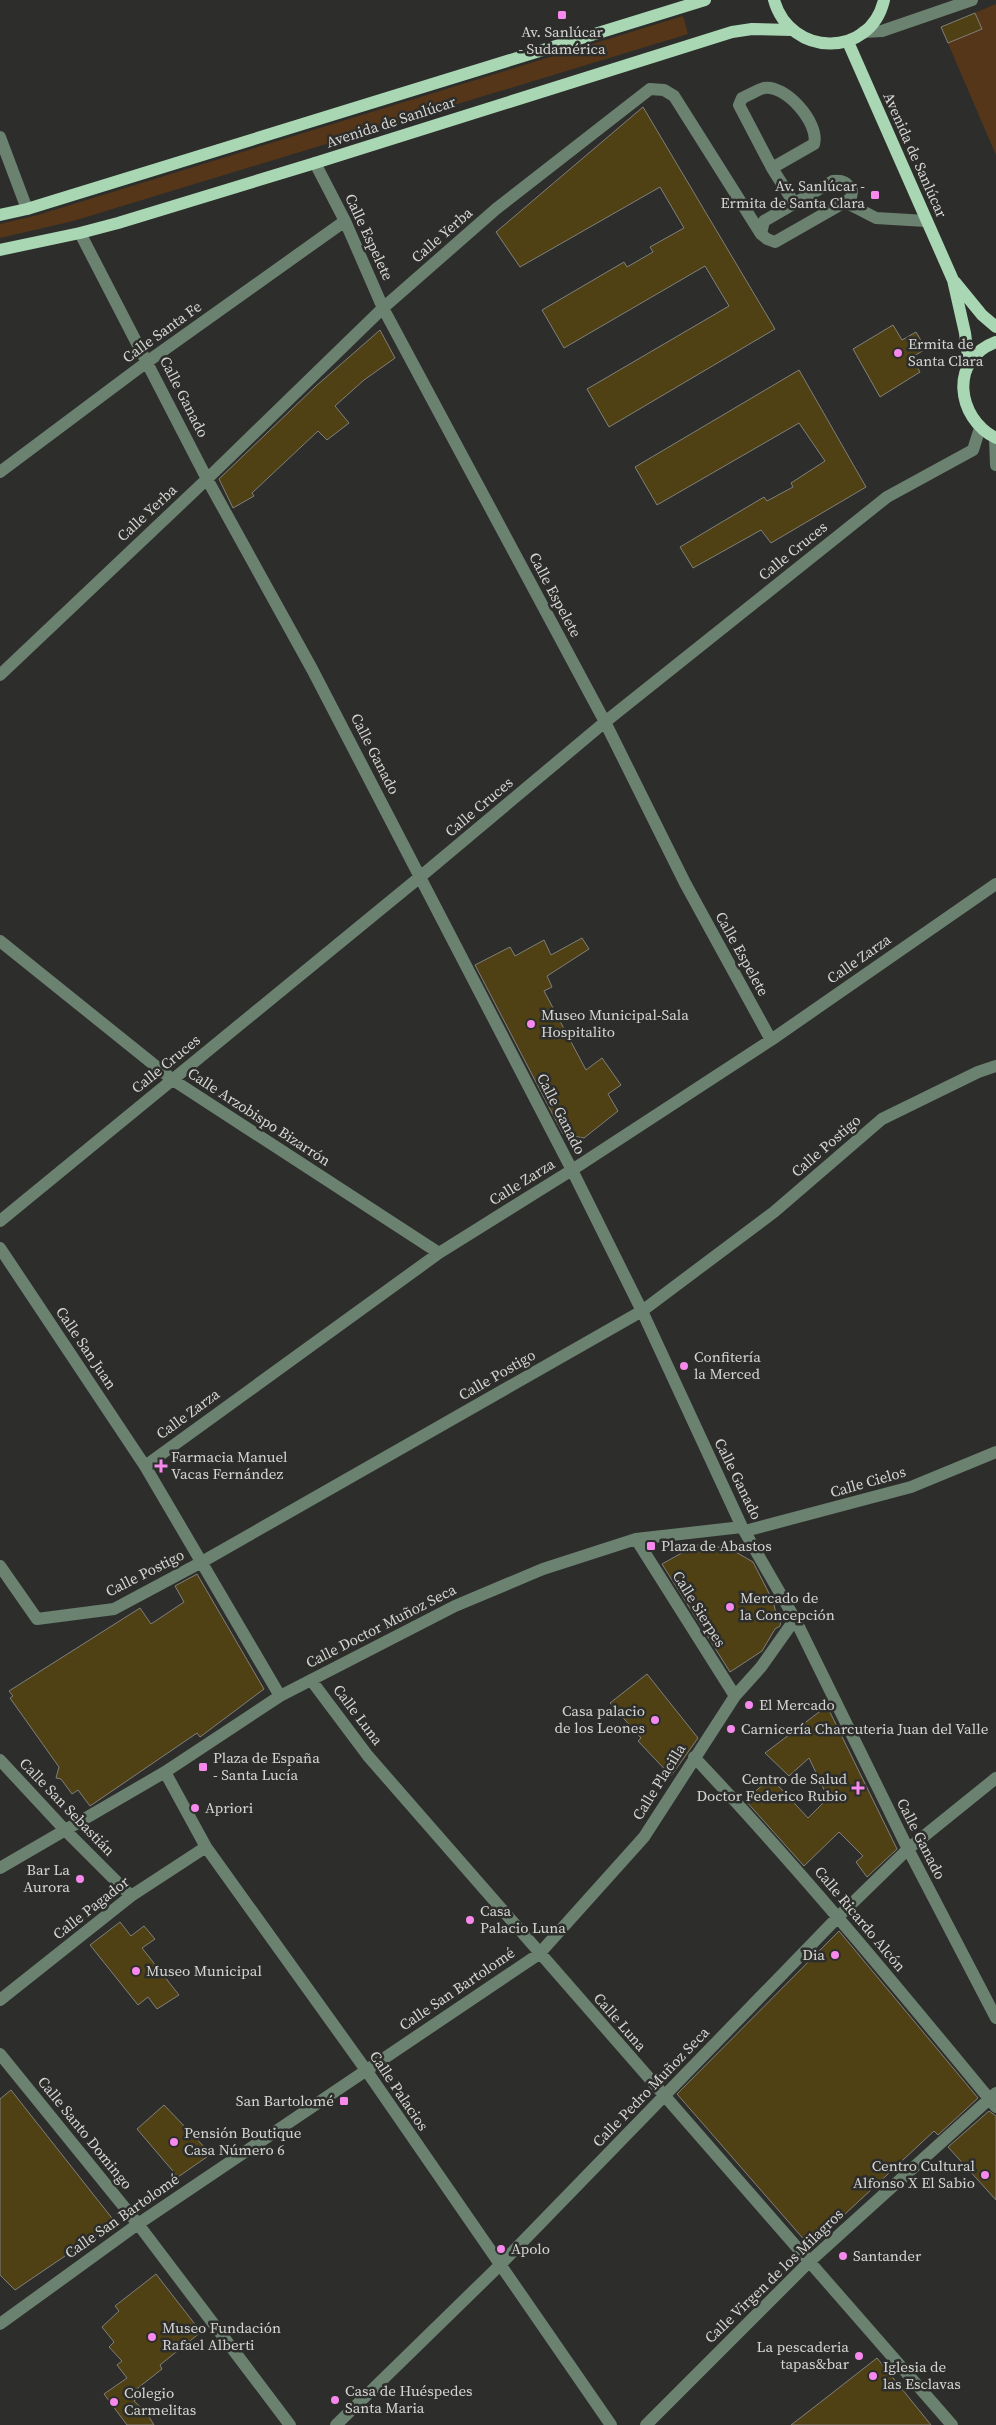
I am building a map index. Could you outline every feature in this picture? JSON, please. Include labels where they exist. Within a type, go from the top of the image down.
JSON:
[{"type":"main road","name":"Avenida de Sanlúcar","points":[[0,215],[26,209],[705,0]]},
{"type":"main road","points":[[774,0],[783,20],[792,30],[815,42],[848,42],[864,32],[875,20],[884,0]]},
{"type":"main road","name":"Avenida de Sanlúcar","points":[[0,250],[80,233],[316,163],[732,32],[752,29],[792,30]]},
{"type":"main road","name":"Avenida de Sanlúcar","points":[[848,42],[953,280]]},
{"type":"main road","points":[[953,280],[982,316],[996,327]]},
{"type":"main road","points":[[953,280],[969,365]]},
{"type":"main road","points":[[996,342],[979,352],[969,365],[964,380],[963,398],[969,414],[980,428],[996,438]]},
{"type":"street","points":[[948,0],[969,1]]},
{"type":"street","points":[[864,32],[882,31],[969,1]]},
{"type":"street","points":[[772,168],[814,144],[816,138],[813,126],[790,98],[775,90],[765,88],[742,98],[739,104],[772,168],[794,203]]},
{"type":"street","name":"Calle Yerba","points":[[0,675],[207,479],[383,308],[496,209],[650,89],[664,90],[674,96],[761,234]]},
{"type":"street","points":[[0,136],[26,209]]},
{"type":"street","name":"Calle Espelete","points":[[316,163],[345,221],[383,308],[605,722],[685,883],[771,1040]]},
{"type":"street","points":[[842,180],[848,184],[852,191],[851,198],[845,202],[775,242],[767,240],[761,234],[764,221],[833,181],[842,180]]},
{"type":"street","points":[[845,202],[876,218],[926,221]]},
{"type":"street","name":"Calle Santa Fe","points":[[0,472],[147,362],[345,221]]},
{"type":"street","name":"Calle Ganado","points":[[80,233],[207,479],[312,669],[572,1170],[642,1311],[743,1529],[795,1619],[908,1849],[996,2018]]},
{"type":"street","name":"Calle Cruces","points":[[0,1221],[420,877],[605,722],[887,497],[973,450],[980,428]]},
{"type":"street","points":[[996,438],[996,465]]},
{"type":"street","name":"Calle Zarza","points":[[145,1466],[439,1253],[572,1170],[771,1040],[996,884]]},
{"type":"street","name":"Calle Arzobispo Bizarrón","points":[[0,941],[172,1080],[439,1253]]},
{"type":"street","name":"Calle Postigo","points":[[0,1566],[37,1619],[114,1609],[200,1563],[642,1311],[774,1212],[882,1119],[978,1072],[996,1066]]},
{"type":"street","name":"Calle San Juan","points":[[0,1248],[145,1466]]},
{"type":"street","name":"Calle Cielos","points":[[743,1529],[911,1487],[996,1452]]},
{"type":"street","points":[[145,1466],[200,1563],[280,1696]]},
{"type":"street","name":"Calle Doctor Muñoz Seca","points":[[0,1868],[165,1772],[280,1696],[455,1606],[543,1569],[636,1539],[743,1529]]},
{"type":"street","name":"Calle Sierpes","points":[[636,1539],[735,1696]]},
{"type":"street","name":"Calle Placilla","points":[[539,1954],[644,1837],[735,1696],[761,1667],[795,1619]]},
{"type":"street","name":"Calle Luna","points":[[311,1680],[368,1756],[952,2425]]},
{"type":"street","name":"Calle Ricardo Alcón","points":[[694,1757],[752,1818],[994,2100]]},
{"type":"street","name":"Calle San Sebastián","points":[[0,1760],[65,1830],[131,1896]]},
{"type":"street","name":"Calle Palacios","points":[[165,1772],[206,1847],[366,2070],[499,2266],[611,2425]]},
{"type":"street","name":"Calle Pedro Muñoz Seca","points":[[336,2425],[499,2266],[838,1917],[908,1849],[996,1778]]},
{"type":"street","name":"Calle Pagador","points":[[0,2000],[131,1896],[206,1847]]},
{"type":"street","name":"Calle San Bartolomé","points":[[0,2324],[138,2224],[539,1954]]},
{"type":"street","name":"Calle Santo Domingo","points":[[0,2054],[138,2224],[290,2425]]},
{"type":"street","name":"Calle Virgen de los Milagros","points":[[646,2425],[809,2262],[994,2100]]},
{"type":"shaded area","points":[[996,4],[996,155],[941,27]]},
{"type":"shaded area","points":[[683,16],[688,34],[73,221],[0,238],[0,224],[38,215]]},
{"type":"building","points":[[975,13],[982,29],[948,43],[941,27]]},
{"type":"building","points":[[643,107],[775,329],[609,427],[587,389],[729,306],[705,266],[564,348],[542,310],[624,262],[627,267],[653,252],[650,247],[684,228],[660,187],[520,267],[496,232]]},
{"type":"building","name":"Ermita de Santa Clara","points":[[893,325],[902,340],[916,332],[926,349],[912,357],[920,372],[880,397],[853,349]]},
{"type":"building","points":[[380,330],[395,358],[364,380],[335,406],[349,423],[327,440],[318,431],[252,493],[254,496],[233,508],[219,479],[316,386]]},
{"type":"building","points":[[799,370],[866,487],[771,543],[761,530],[693,568],[680,547],[764,497],[767,501],[793,487],[791,483],[825,461],[799,423],[657,505],[635,467]]},
{"type":"building","name":"Museo Municipal-Sala Hospitalito","points":[[582,938],[589,949],[547,976],[552,987],[544,991],[586,1070],[602,1058],[621,1085],[608,1094],[618,1111],[584,1138],[563,1134],[475,965],[510,947],[515,956],[544,940],[551,955]]},
{"type":"building","name":"Mercado de la Concepción","points":[[696,1545],[729,1548],[753,1562],[773,1601],[776,1613],[782,1614],[780,1626],[775,1629],[762,1651],[730,1672],[662,1564]]},
{"type":"building","points":[[197,1574],[264,1689],[200,1737],[197,1733],[90,1806],[78,1790],[72,1794],[61,1779],[56,1778],[59,1767],[10,1698],[13,1696],[9,1691],[140,1608],[151,1624],[184,1602],[175,1586]]},
{"type":"building","name":"Casa palacio de los Leones","points":[[647,1674],[698,1738],[671,1776],[638,1741],[641,1738],[610,1703]]},
{"type":"building","points":[[827,1706],[897,1849],[867,1877],[856,1862],[863,1856],[839,1832],[804,1866],[745,1800],[771,1778],[808,1818],[828,1798],[809,1758],[789,1776],[765,1753]]},
{"type":"building","name":"Museo Municipal","points":[[120,1922],[131,1936],[144,1926],[155,1939],[142,1948],[179,1995],[157,2009],[148,1997],[138,2005],[90,1945]]},
{"type":"building","points":[[839,1931],[978,2098],[938,2135],[934,2131],[814,2243],[807,2243],[677,2094]]},
{"type":"building","points":[[11,2090],[115,2222],[15,2290],[0,2275],[0,2099]]},
{"type":"building","name":"Pensión Boutique Casa Número 6","points":[[164,2105],[211,2154],[178,2177],[137,2129]]},
{"type":"building","name":"Centro Cultural Alfonso X El Sabio","points":[[989,2111],[996,2116],[996,2200],[948,2147]]},
{"type":"building","name":"Museo Fundación Rafael Alberti","points":[[156,2274],[201,2332],[160,2365],[162,2369],[134,2391],[139,2397],[134,2401],[146,2412],[154,2425],[127,2425],[104,2394],[127,2378],[117,2365],[122,2361],[109,2347],[114,2342],[102,2327],[119,2311],[115,2306]]},
{"type":"building","name":"Iglesia de las Esclavas","points":[[877,2358],[931,2425],[791,2425],[822,2401]]},
{"type":"place","name":"Av. Sanlúcar - Sudamérica","points":[[562,15]]},
{"type":"place","name":"Av. Sanlúcar - Ermita de Santa Clara","points":[[875,195]]},
{"type":"place","name":"Ermita de Santa Clara","points":[[898,353]]},
{"type":"place","name":"Museo Municipal-Sala Hospitalito","points":[[531,1024]]},
{"type":"place","name":"Confitería la Merced","points":[[684,1366]]},
{"type":"place","name":"Farmacia Manuel Vacas Fernández","points":[[161,1466]]},
{"type":"place","name":"Plaza de Abastos","points":[[651,1546]]},
{"type":"place","name":"Mercado de la Concepción","points":[[730,1607]]},
{"type":"place","name":"El Mercado","points":[[749,1705]]},
{"type":"place","name":"Casa palacio de los Leones","points":[[655,1720]]},
{"type":"place","name":"Carnicería Charcuteria Juan del Valle","points":[[731,1729]]},
{"type":"place","name":"Plaza de España - Santa Lucía","points":[[203,1767]]},
{"type":"place","name":"Centro de Salud Doctor Federico Rubio","points":[[858,1788]]},
{"type":"place","name":"Apriori","points":[[195,1808]]},
{"type":"place","name":"Bar La Aurora","points":[[80,1879]]},
{"type":"place","name":"Casa Palacio Luna","points":[[470,1920]]},
{"type":"place","name":"Dia","points":[[835,1955]]},
{"type":"place","name":"Museo Municipal","points":[[136,1971]]},
{"type":"place","name":"San Bartolomé","points":[[344,2101]]},
{"type":"place","name":"Pensión Boutique Casa Número 6","points":[[174,2142]]},
{"type":"place","name":"Centro Cultural Alfonso X El Sabio","points":[[985,2175]]},
{"type":"place","name":"Apolo","points":[[501,2249]]},
{"type":"place","name":"Santander","points":[[843,2256]]},
{"type":"place","name":"Museo Fundación Rafael Alberti","points":[[152,2337]]},
{"type":"place","name":"La pescaderia tapas&bar","points":[[859,2356]]},
{"type":"place","name":"Iglesia de las Esclavas","points":[[873,2376]]},
{"type":"place","name":"Casa de Huéspedes Santa Maria","points":[[335,2400]]},
{"type":"place","name":"Colegio Carmelitas","points":[[114,2402]]}]
